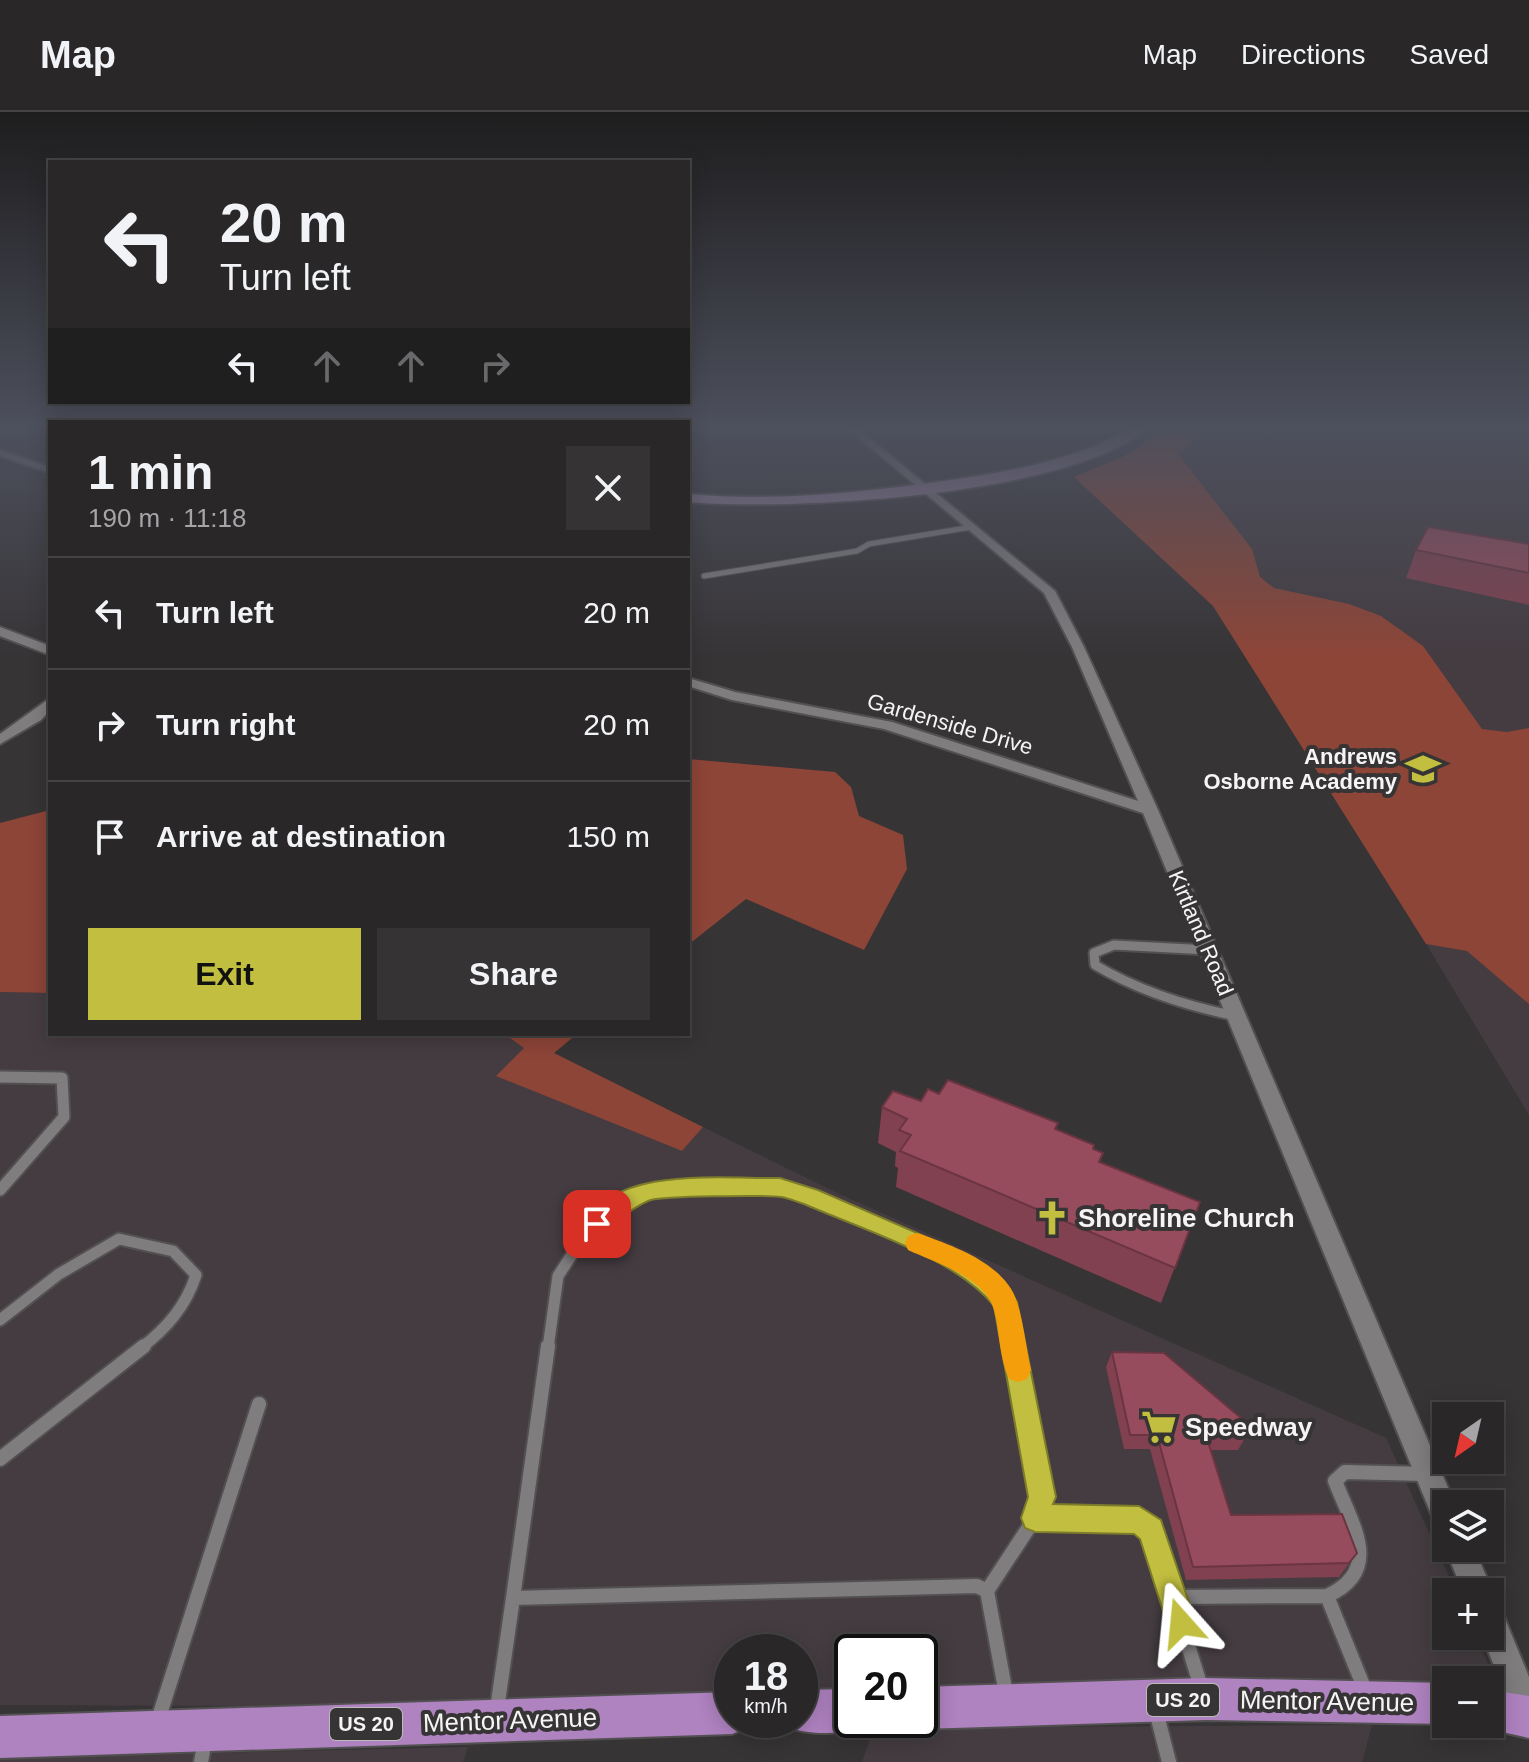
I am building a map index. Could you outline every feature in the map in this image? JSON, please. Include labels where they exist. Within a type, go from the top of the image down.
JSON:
[{"type":"main road","name":"Mentor Avenue","points":[[938,1707],[1205,1699],[1432,1703]]},
{"type":"main road","points":[[1504,1713],[1529,1716]]},
{"type":"main road","name":"Mentor Avenue","points":[[0,1737],[155,1731],[204,1745],[495,1720],[714,1714]]},
{"type":"street","name":"Kirtland Road","points":[[944,504],[1049,591],[1078,647],[1150,810],[1435,1490]]},
{"type":"street","points":[[0,631],[48,650]]},
{"type":"street","name":"Gardenside Drive","points":[[690,683],[732,696],[887,725],[1150,810]]},
{"type":"street","points":[[0,740],[47,709]]},
{"type":"street","points":[[1502,1650],[1529,1716]]},
{"type":"lane","points":[[704,576],[857,551],[869,544],[972,527]]},
{"type":"lane","points":[[1209,950],[1114,945],[1094,953],[1095,965],[1113,977],[1151,992],[1236,1016]]},
{"type":"lane","points":[[0,1077],[62,1078],[64,1117],[0,1190]]},
{"type":"lane","points":[[495,1720],[558,1276],[582,1239],[611,1209],[650,1190],[780,1188],[810,1196],[967,1265],[989,1282],[1005,1302],[1042,1497],[1035,1518],[987,1591],[1008,1705]]},
{"type":"lane","points":[[0,1320],[59,1274],[119,1239],[173,1251],[196,1275],[189,1296],[164,1330],[0,1459]]},
{"type":"lane","points":[[155,1731],[259,1404]]},
{"type":"lane","points":[[1173,1597],[1327,1596],[1346,1590],[1358,1578],[1363,1559],[1335,1481],[1345,1472],[1428,1474]]},
{"type":"lane","points":[[1035,1518],[1139,1520],[1151,1530],[1205,1699]]},
{"type":"lane","points":[[513,1598],[977,1586],[987,1591]]},
{"type":"lane","points":[[1327,1596],[1369,1701]]},
{"type":"lane","points":[[1153,1701],[1169,1762]]},
{"type":"shaded area","name":"Andrews Osborne Academy","points":[[1103,504],[1529,504],[1529,1115],[1395,892],[1213,606]]},
{"type":"shaded area","points":[[1103,504],[1217,504],[1252,549],[1260,577],[1274,588],[1349,604],[1381,616],[1423,646],[1482,729],[1507,732],[1529,728],[1529,1004],[1467,951],[1426,944],[1213,606]]},
{"type":"shaded area","points":[[690,759],[835,772],[851,787],[859,816],[903,835],[907,869],[864,950],[746,899],[690,943]]},
{"type":"shaded area","points":[[48,811],[48,993],[0,992],[0,823]]},
{"type":"shaded area","points":[[0,992],[48,993],[48,1036],[507,1036],[524,1048],[497,1076],[682,1151],[703,1127],[837,1193],[1386,1438],[1432,1539],[1432,1562],[1442,1562],[1450,1578],[1432,1578],[1432,1650],[1482,1650],[1489,1666],[1432,1666],[1432,1690],[938,1700],[938,1634],[834,1634],[834,1702],[818,1703],[818,1634],[714,1634],[714,1704],[578,1707],[0,1705]]},
{"type":"shaded area","points":[[507,1036],[575,1036],[554,1053],[703,1127],[682,1151],[496,1076],[524,1048]]},
{"type":"shaded area","points":[[1372,1725],[1362,1762],[862,1762],[870,1738],[938,1738],[938,1728]]},
{"type":"shaded area","points":[[468,1747],[463,1762],[0,1762],[0,1758]]},
{"type":"building","points":[[1428,527],[1529,544],[1529,573],[1416,550]]},
{"type":"building","points":[[948,1080],[1058,1123],[1055,1129],[1094,1145],[1093,1149],[1103,1153],[1099,1162],[1200,1202],[1175,1268],[900,1151],[911,1135],[899,1130],[907,1119],[882,1107],[893,1091],[921,1101],[928,1089],[939,1094]]},
{"type":"building","points":[[1112,1352],[1164,1353],[1241,1418],[1246,1436],[1206,1435],[1231,1515],[1342,1514],[1357,1553],[1349,1563],[1193,1567],[1157,1435],[1130,1435]]},
{"type":"slow traffic","points":[[917,1243],[967,1265],[989,1282],[1005,1302],[1018,1370]]},
{"type":"place","name":"Andrews Osborne Academy","points":[[1423,769]]},
{"type":"place","name":"Shoreline Church","points":[[1052,1218]]},
{"type":"place","name":"Speedway","points":[[1159,1427]]},
{"type":"route","points":[[597,1224],[611,1209],[650,1190],[780,1188],[810,1196],[967,1265],[989,1282],[1005,1302],[1042,1497],[1035,1518],[1139,1520],[1151,1530],[1181,1623]]}]
